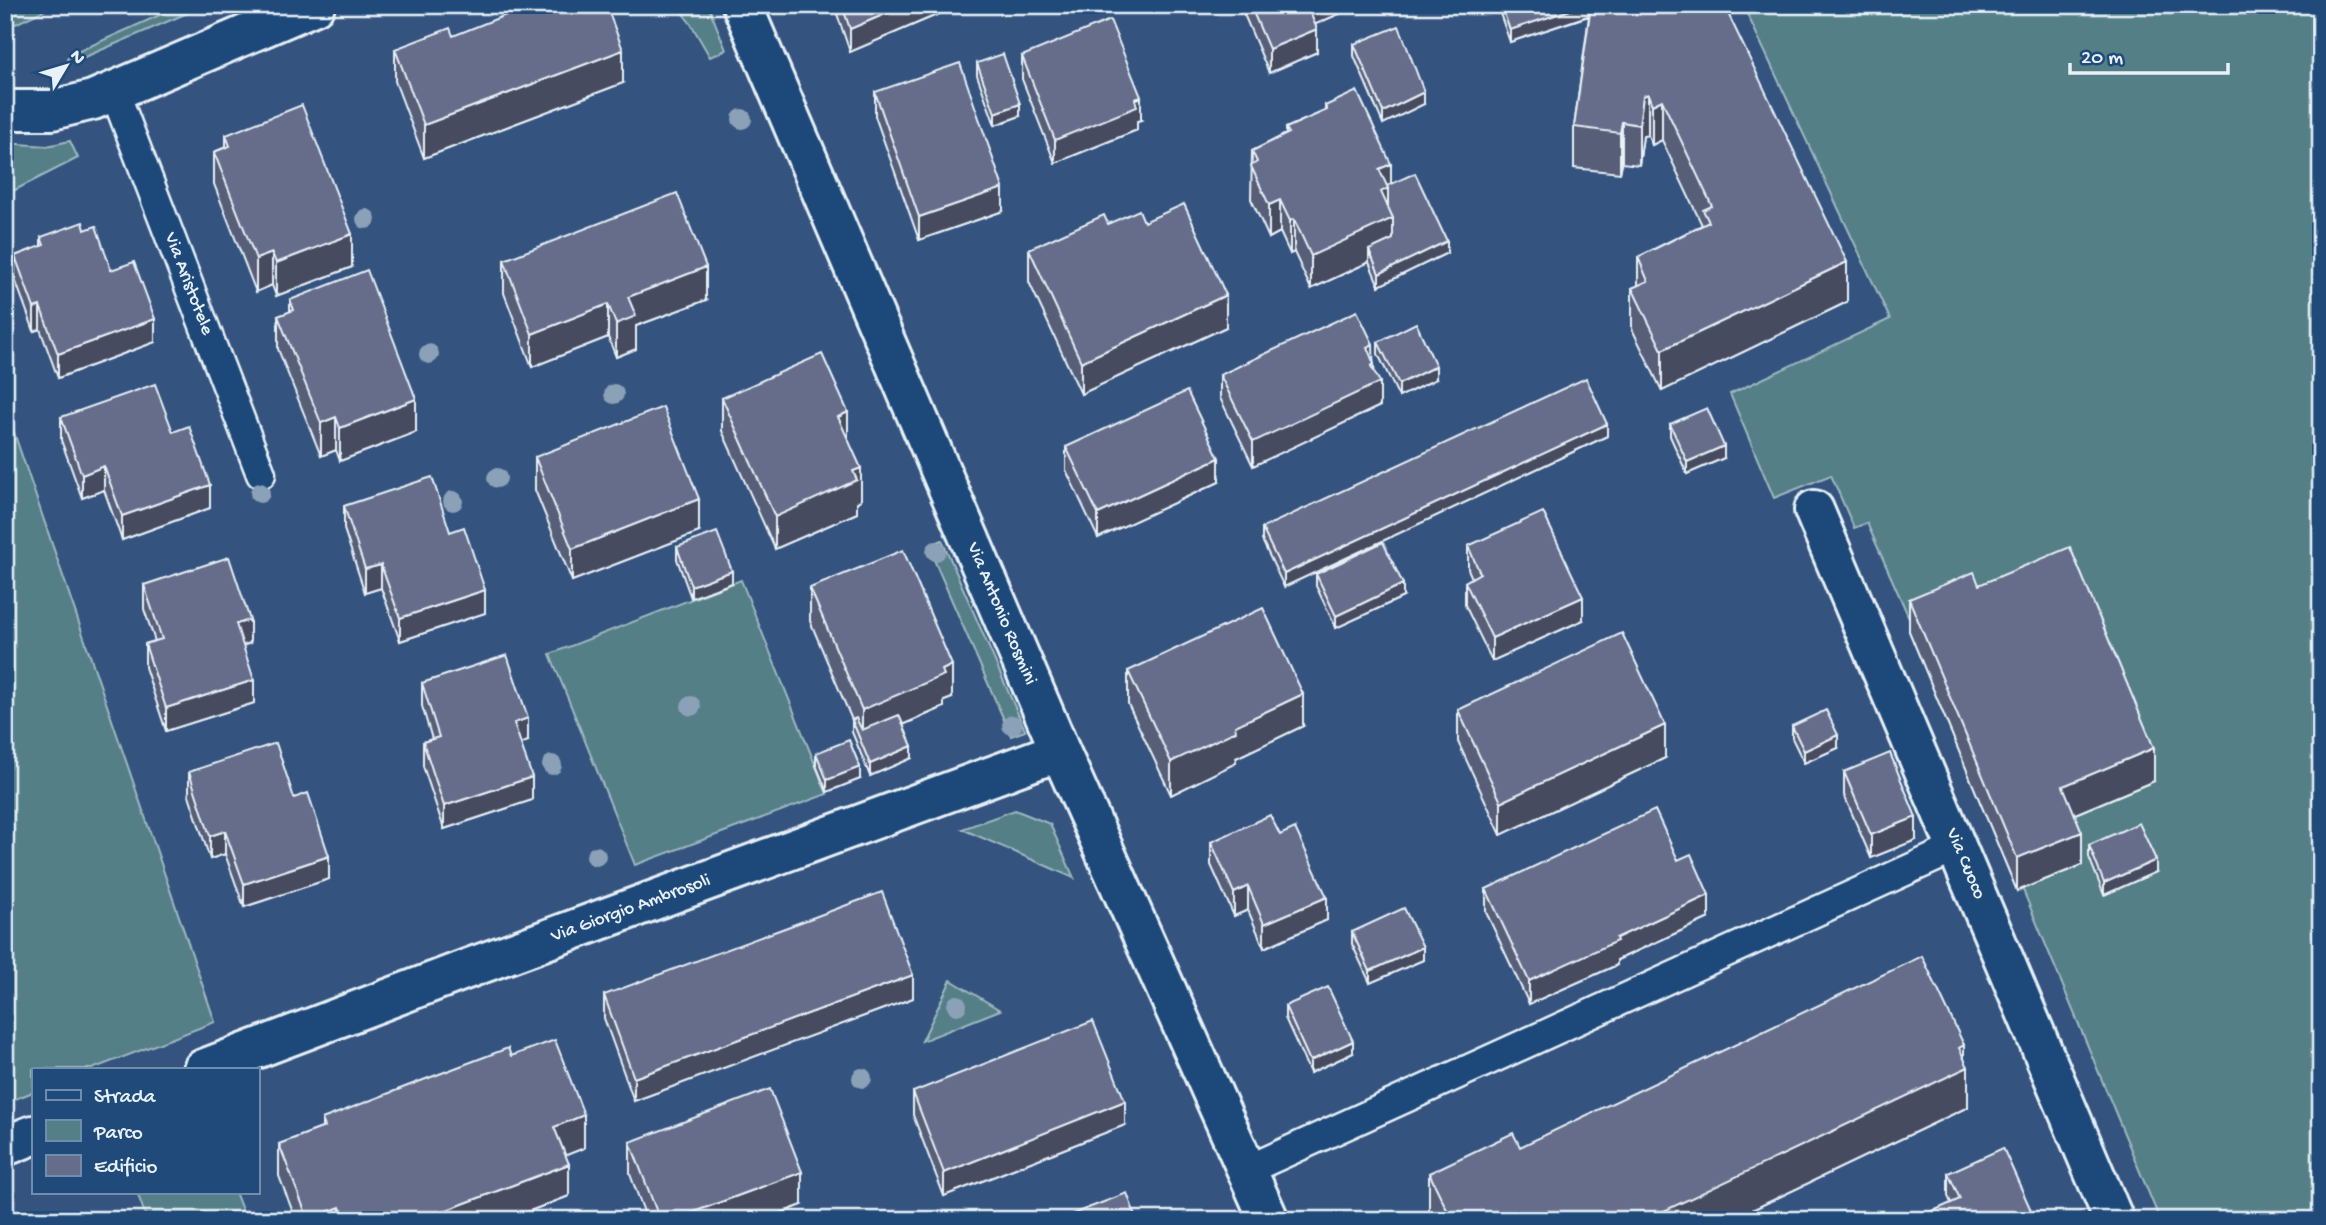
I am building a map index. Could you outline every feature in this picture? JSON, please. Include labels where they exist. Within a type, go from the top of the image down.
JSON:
[{"type":"street","points":[[5,110],[52,110],[115,93],[315,5]]},
{"type":"street","name":"Via Antonio Rosmini","points":[[742,5],[1060,751],[1269,1220]]},
{"type":"street","name":"Via Cuoco","points":[[1814,510],[2114,1220]]},
{"type":"street","name":"Via Giorgio Ambrosoli","points":[[206,1068],[1060,751]]},
{"type":"street","points":[[5,1146],[32,1135]]},
{"type":"lane","name":"Via Aristotele","points":[[115,93],[261,474]]},
{"type":"lane","points":[[1247,1170],[1958,847]]},
{"type":"green space","points":[[5,5],[55,5],[5,29]]},
{"type":"green space","points":[[182,5],[206,5],[78,60],[67,59],[70,55]]},
{"type":"green space","points":[[676,5],[708,5],[726,50],[710,57],[691,24]]},
{"type":"green space","points":[[1743,5],[2321,5],[2321,1220],[2160,1220],[2023,890],[2017,891],[1909,631],[1914,629],[1867,523],[1854,528],[1831,475],[1774,498],[1730,394],[1890,319]]},
{"type":"green space","points":[[70,141],[78,158],[5,195],[5,143],[47,146]]},
{"type":"green space","points":[[5,406],[215,1022],[95,1068],[32,1068],[32,1092],[5,1103]]},
{"type":"green space","points":[[942,540],[1025,731],[1011,736],[928,546]]},
{"type":"green space","points":[[741,580],[827,794],[635,865],[550,654]]},
{"type":"green space","points":[[1015,810],[1050,824],[1074,878],[962,829]]},
{"type":"green space","points":[[951,980],[1000,1010],[922,1041]]},
{"type":"green space","points":[[138,1194],[236,1194],[246,1220],[147,1220]]},
{"type":"building","points":[[531,5],[606,5],[623,50],[424,125],[395,49],[450,28],[453,36]]},
{"type":"building","points":[[842,5],[906,5],[850,29]]},
{"type":"building","points":[[1250,5],[1307,5],[1317,29],[1269,49]]},
{"type":"building","points":[[1501,5],[1585,5],[1510,30]]},
{"type":"building","points":[[1591,5],[1724,5],[1847,262],[1662,350],[1632,288],[1648,281],[1638,257],[1709,222],[1703,210],[1712,206],[1662,100],[1652,105],[1648,94],[1643,96],[1639,125],[1622,122],[1620,133],[1574,127]]},
{"type":"building","points":[[1110,20],[1141,97],[1135,99],[1137,107],[1055,140],[1022,56]]},
{"type":"building","points":[[1399,26],[1424,92],[1383,112],[1354,44]]},
{"type":"building","points":[[1003,54],[1020,104],[995,113],[977,63]]},
{"type":"building","points":[[960,63],[1003,188],[919,217],[875,92]]},
{"type":"building","points":[[1357,91],[1391,164],[1379,169],[1388,188],[1381,192],[1393,218],[1311,256],[1294,219],[1290,221],[1280,200],[1269,205],[1251,166],[1257,162],[1252,151],[1289,133],[1286,128],[1327,110],[1325,106]]},
{"type":"building","points":[[302,105],[352,234],[276,263],[272,253],[256,259],[214,152],[230,146],[226,135]]},
{"type":"building","points":[[1415,173],[1447,241],[1379,274],[1369,250],[1393,239],[1393,218],[1388,207],[1387,186]]},
{"type":"building","points":[[677,193],[706,267],[628,297],[636,316],[616,324],[608,304],[532,334],[504,260]]},
{"type":"building","points":[[1184,204],[1226,295],[1081,362],[1029,249],[1104,215],[1108,224],[1139,210],[1144,222]]},
{"type":"building","points":[[83,222],[85,230],[96,226],[111,270],[134,262],[155,319],[58,354],[40,306],[34,308],[15,256],[44,245],[41,237]]},
{"type":"building","points":[[367,270],[416,399],[340,428],[336,417],[321,423],[278,316],[294,310],[290,300]]},
{"type":"building","points":[[1357,311],[1373,344],[1367,347],[1374,364],[1371,366],[1380,382],[1253,442],[1220,375]]},
{"type":"building","points":[[1416,323],[1436,366],[1399,384],[1378,342]]},
{"type":"building","points":[[822,354],[848,412],[838,417],[861,468],[853,471],[857,480],[775,517],[722,398]]},
{"type":"building","points":[[1586,378],[1607,424],[1284,574],[1262,528]]},
{"type":"building","points":[[155,384],[173,432],[189,426],[210,485],[122,516],[104,466],[82,475],[61,417]]},
{"type":"building","points":[[1187,391],[1219,458],[1098,514],[1066,447]]},
{"type":"building","points":[[663,407],[699,499],[572,549],[535,457]]},
{"type":"building","points":[[1707,408],[1724,446],[1687,462],[1670,424]]},
{"type":"building","points":[[432,477],[450,532],[464,527],[485,590],[400,618],[381,565],[365,569],[344,506]]},
{"type":"building","points":[[1543,512],[1583,597],[1492,638],[1465,582],[1480,573],[1468,546]]},
{"type":"building","points":[[717,532],[732,571],[691,586],[677,547]]},
{"type":"building","points":[[1383,542],[1403,584],[1336,616],[1316,574]]},
{"type":"building","points":[[2070,547],[2154,748],[2063,786],[2082,832],[2017,858],[1909,599],[1974,572],[1979,585]]},
{"type":"building","points":[[903,550],[952,665],[942,670],[944,675],[862,710],[810,588]]},
{"type":"building","points":[[229,557],[250,620],[236,624],[254,680],[166,708],[145,644],[162,639],[144,585]]},
{"type":"building","points":[[1263,608],[1303,694],[1235,726],[1236,731],[1171,762],[1128,671]]},
{"type":"building","points":[[1622,633],[1665,725],[1501,802],[1458,710]]},
{"type":"building","points":[[507,655],[528,718],[514,723],[532,777],[444,806],[423,742],[439,737],[422,683]]},
{"type":"building","points":[[1826,710],[1838,735],[1804,751],[1792,726]]},
{"type":"building","points":[[899,715],[912,746],[870,764],[852,720],[856,718],[862,730]]},
{"type":"building","points":[[849,740],[860,767],[827,780],[816,753]]},
{"type":"building","points":[[276,743],[294,798],[308,793],[329,856],[244,884],[225,831],[210,836],[189,772]]},
{"type":"building","points":[[1890,753],[1916,817],[1871,835],[1844,772]]},
{"type":"building","points":[[1655,810],[1678,860],[1691,854],[1709,895],[1529,981],[1486,889]]},
{"type":"building","points":[[1270,815],[1280,835],[1295,828],[1327,897],[1264,924],[1248,886],[1234,893],[1211,842]]},
{"type":"building","points":[[2139,823],[2156,860],[2104,883],[2089,845]]},
{"type":"building","points":[[882,892],[913,975],[634,1078],[604,995]]},
{"type":"building","points":[[1404,908],[1423,947],[1370,971],[1352,932]]},
{"type":"building","points":[[1922,956],[1964,1045],[1959,1048],[1968,1067],[1645,1220],[1452,1220],[1429,1173],[1513,1133],[1520,1147]]},
{"type":"building","points":[[1328,987],[1353,1041],[1310,1061],[1285,1006]]},
{"type":"building","points":[[1093,1021],[1125,1101],[944,1173],[913,1092]]},
{"type":"building","points":[[555,1040],[584,1115],[554,1127],[569,1164],[420,1220],[345,1220],[340,1207],[308,1219],[279,1144],[325,1127],[322,1119],[508,1048],[511,1056]]},
{"type":"building","points":[[770,1089],[802,1172],[672,1220],[660,1220],[630,1142]]},
{"type":"building","points":[[2003,1148],[2030,1208],[2032,1220],[1913,1220],[1960,1199],[1948,1173]]},
{"type":"building","points":[[1127,1193],[1137,1220],[1057,1220]]}]
